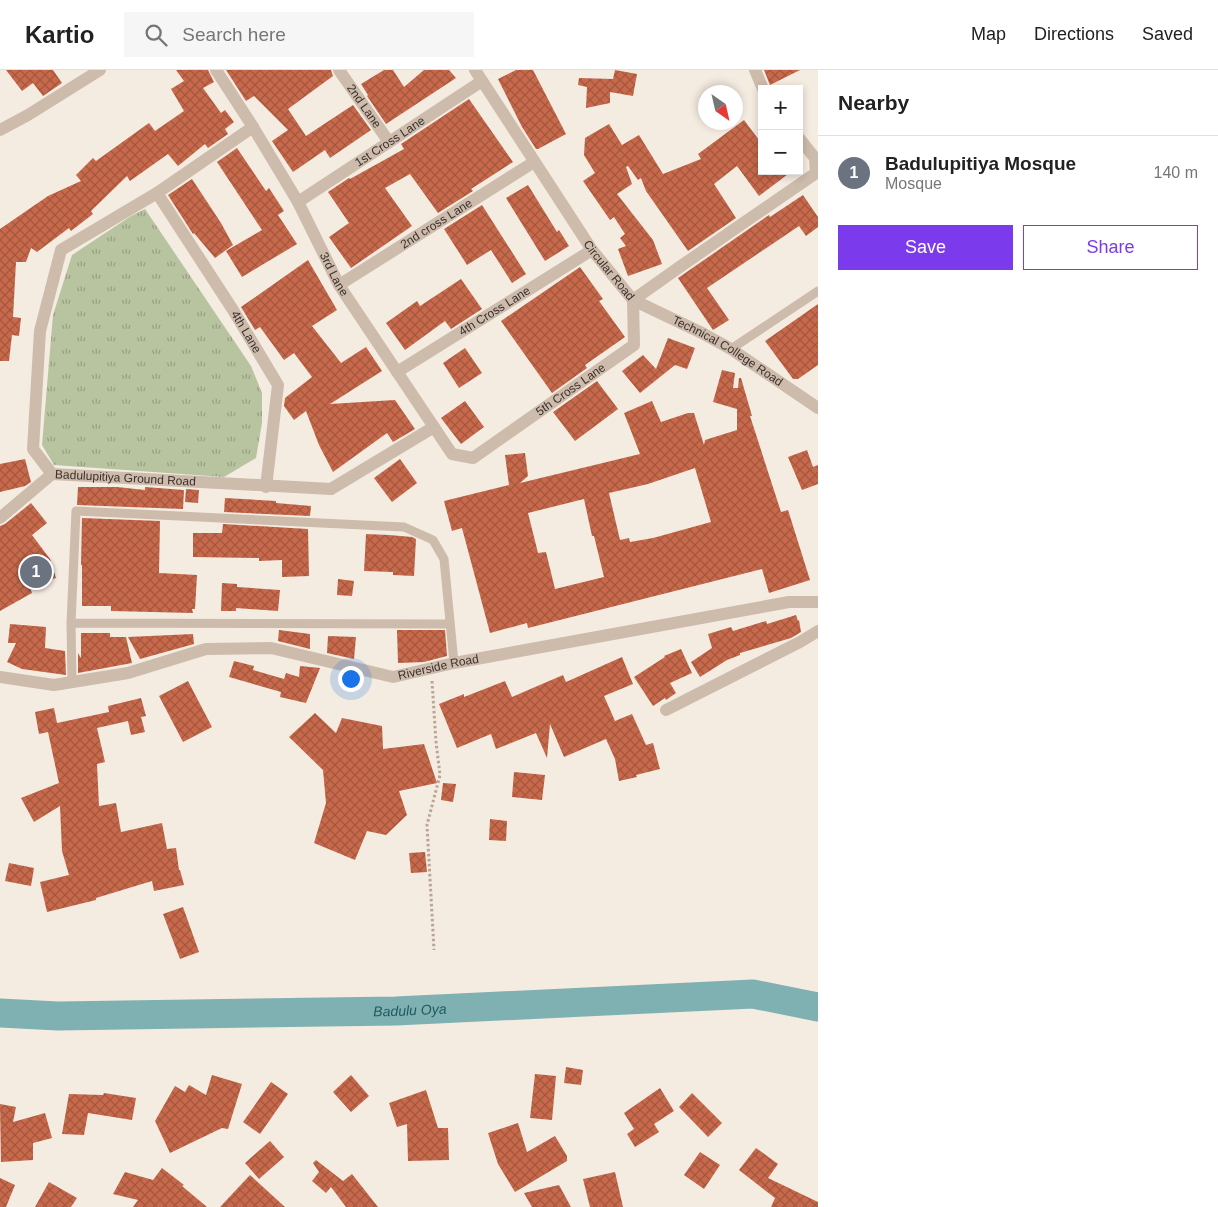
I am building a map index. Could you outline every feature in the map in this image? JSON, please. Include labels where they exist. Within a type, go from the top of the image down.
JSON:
[{"type":"street","points":[[0,130],[28,115],[100,70]]},
{"type":"street","name":"3rd Lane","points":[[216,70],[298,202],[339,285],[452,454],[473,458]]},
{"type":"street","name":"2nd Lane","points":[[339,70],[389,142]]},
{"type":"street","name":"Circular Road","points":[[475,70],[592,250],[634,300],[817,174],[816,158],[803,143]]},
{"type":"street","points":[[755,70],[761,85]]},
{"type":"street","name":"1st Cross Lane","points":[[298,202],[482,81]]},
{"type":"street","name":"Badulupitiya Ground Road","points":[[253,127],[157,194],[61,250],[40,331],[33,449],[52,474],[331,489],[434,427]]},
{"type":"street","name":"2nd cross Lane","points":[[339,285],[534,162]]},
{"type":"street","name":"4th Lane","points":[[157,194],[233,310],[278,385],[266,486]]},
{"type":"street","name":"4th Cross Lane","points":[[397,372],[592,250]]},
{"type":"street","name":"Technical College Road","points":[[634,300],[731,349],[818,408]]},
{"type":"street","name":"5th Cross Lane","points":[[473,458],[634,345],[634,300]]},
{"type":"street","points":[[0,518],[52,474]]},
{"type":"street","name":"Riverside Road","points":[[0,677],[54,685],[128,673],[206,649],[270,648],[393,676],[454,663],[789,602],[818,602]]},
{"type":"street","points":[[666,710],[818,631]]},
{"type":"lane","points":[[731,349],[818,291]]},
{"type":"lane","points":[[72,682],[71,623],[76,511],[404,527],[433,540],[444,559],[454,663]]},
{"type":"lane","points":[[71,623],[450,624]]},
{"type":"path","points":[[431,668],[440,775],[427,826],[434,950]]},
{"type":"green space","points":[[145,209],[251,366],[262,393],[262,423],[256,458],[224,477],[54,465],[42,445],[53,315],[72,255],[131,216]]},
{"type":"building","points":[[6,70],[53,70],[62,83],[43,96],[33,83],[22,91]]},
{"type":"building","points":[[176,70],[208,70],[214,82],[203,88],[221,113],[225,110],[234,122],[225,129],[228,134],[208,148],[205,144],[178,166],[168,154],[130,181],[127,176],[91,211],[93,214],[71,231],[69,228],[37,252],[31,248],[26,262],[16,262],[13,317],[21,318],[19,336],[12,335],[9,361],[0,361],[0,229],[48,196],[81,181],[76,175],[93,158],[96,161],[149,123],[155,131],[184,111],[171,89],[184,81]]},
{"type":"building","points":[[226,70],[331,70],[333,76],[288,109],[306,136],[353,105],[371,130],[330,158],[325,150],[293,172],[272,141],[288,130],[254,96],[246,101]]},
{"type":"building","points":[[384,70],[393,70],[404,87],[424,70],[449,70],[456,78],[386,124],[361,84]]},
{"type":"building","points":[[516,70],[533,70],[566,134],[538,149],[536,149],[522,127],[498,79]]},
{"type":"building","points":[[615,70],[637,74],[633,96],[610,92],[610,103],[586,108],[587,87],[578,85],[579,78],[613,79]]},
{"type":"building","points":[[764,70],[800,70],[770,85]]},
{"type":"building","points":[[469,99],[513,162],[438,213],[410,174],[385,188],[412,226],[351,268],[329,237],[349,223],[328,192],[349,178],[404,149],[401,144]]},
{"type":"building","points":[[743,121],[758,139],[758,175],[787,175],[759,196],[737,166],[714,184],[736,218],[688,251],[646,191],[641,178],[638,180],[628,166],[626,167],[632,184],[617,194],[653,240],[662,264],[628,276],[618,249],[626,246],[620,238],[625,234],[614,217],[610,220],[583,181],[595,173],[584,155],[585,138],[609,124],[622,145],[639,135],[663,174],[701,159],[698,154],[730,130],[743,130]]},
{"type":"building","points":[[237,148],[266,191],[269,188],[284,211],[278,215],[297,244],[242,277],[226,251],[262,230],[217,162]]},
{"type":"building","points":[[192,179],[233,245],[215,258],[193,234],[168,195]]},
{"type":"building","points":[[528,185],[557,232],[559,230],[569,246],[545,261],[506,198]]},
{"type":"building","points":[[803,195],[818,217],[818,227],[806,236],[799,226],[707,288],[729,320],[713,330],[678,278],[769,215],[770,217]]},
{"type":"building","points":[[482,205],[526,274],[512,283],[491,250],[467,265],[444,229]]},
{"type":"building","points":[[308,260],[337,310],[312,326],[341,363],[366,347],[382,371],[330,404],[395,400],[415,429],[393,442],[387,433],[333,472],[319,445],[306,411],[294,420],[284,406],[285,398],[312,377],[294,353],[284,360],[260,327],[255,330],[241,307]]},
{"type":"building","points":[[580,267],[603,299],[599,301],[625,337],[585,365],[587,368],[552,393],[501,321]]},
{"type":"building","points":[[461,279],[482,309],[451,329],[445,321],[405,350],[386,323],[417,301],[420,306]]},
{"type":"building","points":[[818,304],[818,365],[798,379],[793,379],[765,341]]},
{"type":"building","points":[[668,338],[695,348],[687,369],[675,365],[640,393],[622,371],[643,355],[656,369]]},
{"type":"building","points":[[465,348],[482,373],[459,388],[443,363]]},
{"type":"building","points":[[722,370],[735,373],[733,388],[738,388],[739,378],[741,378],[752,416],[750,416],[781,512],[788,510],[810,580],[769,593],[762,569],[528,628],[527,623],[490,633],[462,528],[452,531],[444,501],[509,485],[505,455],[525,453],[528,476],[520,483],[640,454],[624,413],[652,401],[661,422],[688,413],[694,413],[704,445],[705,440],[737,430],[737,409],[713,402]],"holes":[[[695,468],[711,522],[653,538],[630,542],[629,538],[620,540],[609,493],[648,484]],[[584,499],[604,577],[555,589],[546,552],[538,553],[528,513]]]},
{"type":"building","points":[[597,381],[618,409],[575,441],[553,412]]},
{"type":"building","points":[[465,401],[484,427],[461,444],[441,418]]},
{"type":"building","points":[[807,450],[813,467],[818,465],[818,484],[802,490],[788,457]]},
{"type":"building","points":[[25,459],[31,482],[25,486],[0,492],[0,464]]},
{"type":"building","points":[[400,459],[417,483],[392,502],[374,478]]},
{"type":"building","points":[[78,487],[117,487],[145,490],[145,487],[184,490],[183,509],[77,505]]},
{"type":"building","points":[[186,489],[199,490],[198,503],[185,502]]},
{"type":"building","points":[[225,498],[276,501],[276,503],[311,506],[310,516],[224,512]]},
{"type":"building","points":[[31,503],[47,523],[32,535],[50,559],[56,578],[30,587],[32,593],[0,611],[0,526]]},
{"type":"building","points":[[82,518],[160,521],[159,573],[197,575],[195,609],[192,609],[193,613],[111,611],[111,606],[82,606]]},
{"type":"building","points":[[223,524],[308,529],[309,576],[282,577],[282,560],[259,561],[259,558],[193,557],[193,533],[222,533]]},
{"type":"building","points":[[366,534],[412,537],[416,539],[414,576],[393,575],[393,572],[364,571]]},
{"type":"building","points":[[338,579],[354,581],[352,596],[337,595]]},
{"type":"building","points":[[222,583],[237,584],[237,587],[280,590],[278,611],[236,608],[236,611],[221,611]]},
{"type":"building","points":[[796,615],[801,632],[791,638],[740,653],[740,655],[727,660],[700,677],[691,662],[712,648],[708,634],[731,627],[733,631],[766,621],[767,624]]},
{"type":"building","points":[[10,624],[46,627],[45,648],[65,651],[66,675],[22,669],[7,662],[16,643],[8,643]]},
{"type":"building","points":[[279,630],[310,634],[310,649],[278,641]]},
{"type":"building","points":[[397,630],[445,630],[447,656],[424,662],[398,663]]},
{"type":"building","points":[[81,633],[110,633],[110,637],[126,637],[132,663],[78,673],[78,653],[81,658]]},
{"type":"building","points":[[193,634],[194,644],[140,659],[128,637]]},
{"type":"building","points":[[328,636],[356,637],[354,659],[327,653]]},
{"type":"building","points":[[681,649],[692,673],[670,683],[676,693],[653,706],[634,677],[664,656]]},
{"type":"building","points":[[622,657],[633,684],[604,696],[615,721],[632,714],[646,745],[653,743],[660,769],[636,775],[637,777],[619,781],[615,759],[606,739],[564,757],[550,724],[547,758],[536,733],[496,749],[491,734],[457,748],[439,704],[464,694],[464,697],[505,681],[512,697],[563,675],[566,682]]},
{"type":"building","points":[[234,661],[254,666],[253,670],[284,679],[286,673],[299,677],[300,666],[320,668],[306,703],[280,697],[281,692],[229,677]]},
{"type":"building","points":[[188,681],[212,727],[183,742],[159,696]]},
{"type":"building","points":[[141,698],[146,716],[141,717],[145,732],[131,735],[128,721],[97,728],[105,762],[97,764],[99,806],[116,803],[121,832],[162,823],[167,849],[176,848],[179,870],[184,885],[154,891],[152,881],[96,898],[96,900],[47,912],[40,882],[69,875],[62,851],[60,806],[34,822],[21,798],[59,783],[48,732],[39,734],[35,712],[54,708],[57,723],[109,712],[108,706]]},
{"type":"building","points":[[315,713],[336,733],[342,718],[382,726],[383,749],[424,744],[437,783],[399,791],[407,815],[386,835],[367,831],[355,860],[314,843],[326,803],[323,770],[289,737]]},
{"type":"building","points":[[514,772],[545,775],[542,800],[512,797]]},
{"type":"building","points":[[443,783],[456,784],[453,802],[441,800]]},
{"type":"building","points":[[490,819],[507,821],[506,841],[489,840]]},
{"type":"building","points":[[425,852],[427,872],[411,873],[409,853]]},
{"type":"building","points":[[9,863],[34,868],[31,886],[5,881]]},
{"type":"building","points":[[183,907],[199,952],[180,959],[163,914]]},
{"type":"building","points":[[566,1067],[583,1070],[581,1085],[564,1083]]},
{"type":"building","points":[[535,1074],[556,1076],[552,1120],[530,1118]]},
{"type":"building","points":[[212,1075],[242,1084],[228,1129],[222,1128],[170,1153],[155,1121],[175,1086],[185,1092],[189,1085],[206,1095]]},
{"type":"building","points":[[351,1075],[369,1096],[351,1112],[333,1092]]},
{"type":"building","points":[[271,1082],[288,1094],[260,1134],[243,1122]]},
{"type":"building","points":[[660,1088],[674,1111],[654,1124],[659,1132],[635,1147],[627,1134],[634,1129],[624,1113]]},
{"type":"building","points":[[426,1090],[438,1128],[448,1128],[449,1160],[408,1161],[407,1124],[397,1127],[389,1103]]},
{"type":"building","points":[[104,1093],[136,1098],[132,1120],[88,1113],[84,1135],[62,1134],[69,1094],[103,1095]]},
{"type":"building","points":[[692,1093],[722,1123],[708,1137],[679,1107]]},
{"type":"building","points":[[0,1104],[16,1107],[13,1122],[45,1113],[52,1138],[33,1143],[33,1160],[1,1162]]},
{"type":"building","points":[[518,1123],[527,1152],[555,1136],[567,1156],[567,1161],[515,1192],[498,1164],[488,1133]]},
{"type":"building","points":[[270,1141],[284,1157],[259,1179],[245,1163]]},
{"type":"building","points":[[756,1148],[778,1164],[768,1178],[818,1202],[818,1207],[771,1207],[775,1198],[739,1170]]},
{"type":"building","points":[[700,1152],[720,1165],[704,1189],[684,1175]]},
{"type":"building","points":[[316,1160],[343,1181],[352,1174],[378,1207],[346,1207],[331,1187],[326,1193],[312,1181],[319,1172],[313,1163]]},
{"type":"building","points":[[162,1168],[184,1185],[182,1186],[207,1207],[133,1207],[138,1200],[113,1194],[125,1172],[153,1180]]},
{"type":"building","points":[[615,1172],[623,1207],[590,1207],[583,1179]]},
{"type":"building","points":[[250,1175],[285,1207],[220,1207]]},
{"type":"building","points":[[0,1178],[15,1185],[6,1207],[0,1207]]},
{"type":"building","points":[[49,1182],[77,1198],[71,1207],[35,1207]]},
{"type":"building","points":[[559,1185],[571,1207],[532,1207],[524,1193]]},
{"type":"waterway","name":"Badulu Oya","points":[[0,1013],[58,1016],[396,1011],[753,994],[818,1007]]},
{"type":"place","name":"Badulupitiya Mosque","points":[[36,572]]}]
